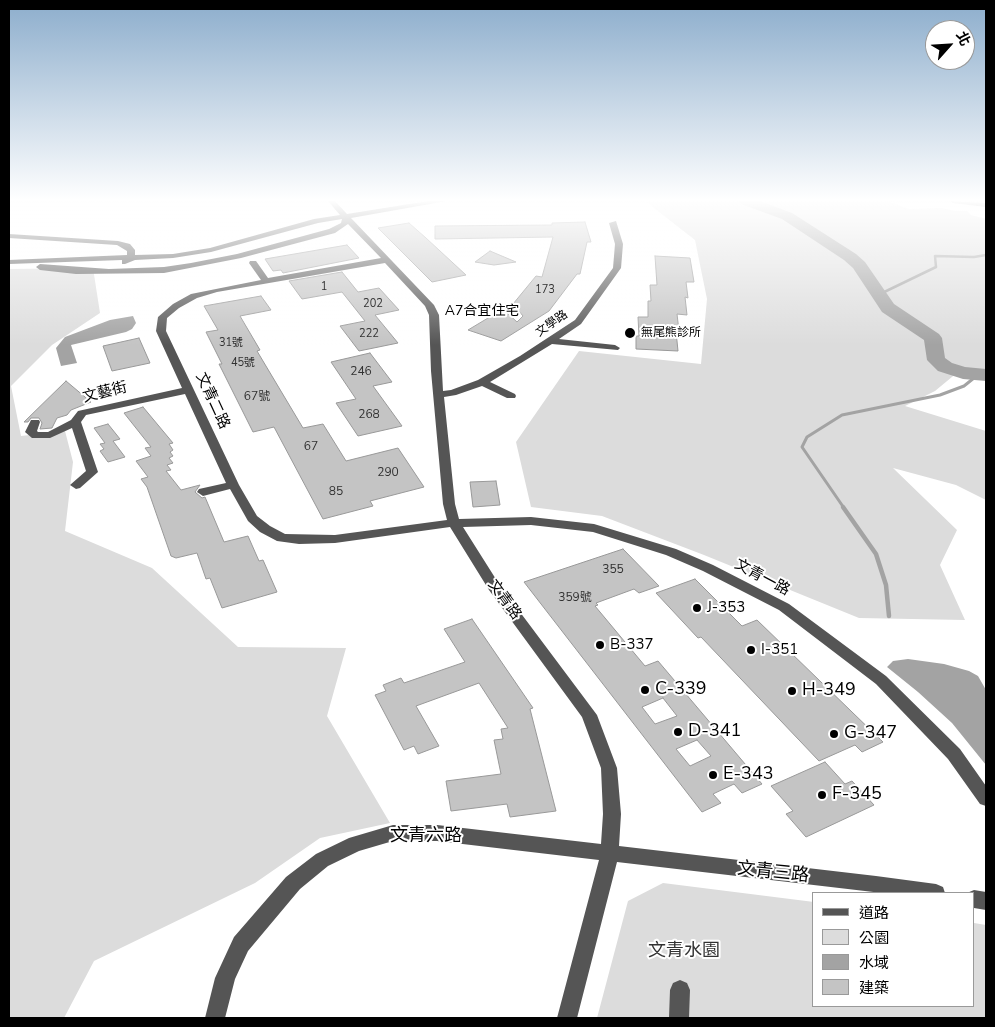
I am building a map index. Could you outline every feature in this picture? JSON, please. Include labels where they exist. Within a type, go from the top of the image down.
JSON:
[{"type":"street","points":[[124,249],[126,251],[126,260]]},
{"type":"street","points":[[9,263],[165,261],[204,255],[227,249]]},
{"type":"street","points":[[25,263],[76,272],[136,271],[191,266],[265,249]]},
{"type":"street","name":"文青路","points":[[375,249],[429,305],[434,315],[449,504],[454,523],[494,587],[589,715],[609,768],[612,814],[610,853],[567,1018]]},
{"type":"street","name":"文學路","points":[[439,394],[452,393],[482,382],[578,322],[617,268],[619,249]]},
{"type":"street","name":"文青二路","points":[[386,260],[216,290],[194,296],[176,306],[163,317],[161,331],[233,485],[252,518],[264,529],[282,538],[299,540],[335,539],[454,523]]},
{"type":"street","points":[[253,263],[266,281]]},
{"type":"street","points":[[551,340],[615,348]]},
{"type":"street","points":[[482,382],[511,396]]},
{"type":"street","name":"文藝街","points":[[76,485],[92,472],[76,422],[82,413],[188,390]]},
{"type":"street","points":[[35,422],[31,432],[36,436],[50,435],[76,422]]},
{"type":"street","points":[[203,492],[233,485]]},
{"type":"street","name":"文青一路","points":[[454,523],[531,521],[594,528],[671,552],[708,568],[784,607],[880,680],[954,754],[986,799]]},
{"type":"street","name":"文青六路","points":[[215,1018],[225,978],[241,944],[293,883],[322,860],[355,844],[393,833],[437,833],[610,853]]},
{"type":"street","name":"文青三路","points":[[610,853],[929,892]]},
{"type":"street","points":[[679,1018],[680,990]]},
{"type":"green space","points":[[697,249],[986,249],[986,373],[964,367],[935,391],[905,406],[986,431],[986,500],[956,485],[893,468],[957,530],[940,565],[965,620],[859,618],[602,516],[531,507],[516,442],[579,351],[701,364],[707,299]]},
{"type":"green space","points":[[93,268],[100,313],[52,345],[11,386],[21,436],[65,431],[73,462],[65,531],[152,568],[238,647],[346,648],[327,716],[390,823],[320,838],[255,883],[94,961],[64,1018],[9,1018],[9,269]]},
{"type":"green space","name":"文青水園","points":[[663,883],[812,902],[812,1007],[975,1007],[975,923],[986,925],[986,1018],[597,1018],[628,901]]},
{"type":"water","points":[[133,316],[136,323],[132,329],[126,332],[71,345],[77,363],[61,366],[56,348],[65,337],[110,320]]},
{"type":"water","points":[[908,659],[944,664],[969,671],[978,676],[986,690],[986,765],[952,723],[887,667],[893,661]]},
{"type":"building","points":[[324,249],[351,249],[359,258],[283,273],[281,270],[273,271],[265,259]]},
{"type":"building","points":[[399,249],[438,249],[466,275],[432,282]]},
{"type":"building","points":[[550,249],[585,249],[580,274],[577,274],[549,311],[501,341],[468,330],[503,309],[517,322],[523,316],[513,304],[536,276],[542,277]]},
{"type":"building","points":[[490,251],[516,262],[494,265],[475,262]]},
{"type":"building","points":[[655,256],[690,258],[694,282],[686,282],[688,298],[685,297],[687,315],[677,314],[679,331],[676,331],[678,351],[636,349],[636,336],[639,336],[638,317],[648,317],[648,301],[651,301],[650,285],[657,285]]},
{"type":"building","points":[[342,272],[358,292],[379,288],[399,310],[375,315],[398,343],[359,351],[340,326],[365,321],[342,292],[302,299],[289,281]]},
{"type":"building","points":[[261,296],[271,310],[240,316],[260,350],[257,351],[303,428],[323,424],[346,461],[398,448],[424,487],[370,501],[373,506],[323,519],[274,427],[253,432],[219,364],[222,364],[206,332],[218,330],[204,306]]},
{"type":"building","points":[[139,338],[150,363],[112,371],[103,346]]},
{"type":"building","points":[[370,353],[392,382],[373,386],[402,426],[358,436],[336,403],[356,399],[331,362]]},
{"type":"building","points":[[66,381],[91,402],[71,410],[67,415],[57,418],[52,428],[40,429],[42,423],[39,418],[31,418],[28,422],[24,422]]},
{"type":"building","points":[[143,407],[173,443],[169,444],[173,450],[170,452],[173,456],[169,458],[173,463],[167,465],[171,470],[166,471],[181,490],[200,485],[195,492],[202,498],[205,497],[224,542],[248,536],[259,561],[263,560],[277,592],[222,608],[210,578],[206,579],[197,553],[176,558],[171,556],[147,487],[141,479],[148,477],[136,461],[151,456],[145,448],[151,447],[124,413]]},
{"type":"building","points":[[108,424],[120,439],[113,441],[125,457],[108,462],[100,451],[104,449],[100,444],[105,443],[94,428]]},
{"type":"building","points":[[496,481],[500,505],[473,507],[470,482]]},
{"type":"building","points":[[623,549],[659,586],[639,593],[634,589],[596,603],[598,605],[595,606],[645,666],[658,661],[762,784],[742,793],[734,784],[713,794],[721,803],[702,812],[524,582]],"holes":[[[663,698],[677,716],[655,724],[642,707]],[[697,740],[711,756],[690,766],[676,749]]]},
{"type":"building","points":[[695,579],[742,626],[757,620],[883,742],[862,752],[855,745],[819,761],[701,637],[698,638],[656,593]]},
{"type":"building","points":[[472,619],[533,708],[530,709],[556,811],[510,817],[507,804],[451,811],[446,781],[501,774],[494,740],[503,739],[501,729],[508,728],[479,683],[416,706],[439,746],[418,754],[414,746],[404,750],[375,695],[386,691],[383,685],[401,678],[404,683],[465,662],[444,629]]},
{"type":"building","name":"F-345","points":[[825,762],[845,784],[852,781],[874,805],[806,837],[786,814],[793,811],[771,786]]},
{"type":"waterway","points":[[838,249],[859,265],[888,308],[933,338],[936,360],[945,367],[963,373],[986,375]]},
{"type":"waterway","points":[[878,295],[936,267],[935,256],[974,257],[986,255]]},
{"type":"waterway","points":[[844,508],[802,447],[807,437],[842,415],[940,395],[964,386],[979,374]]},
{"type":"waterway","points":[[843,507],[876,554],[886,585],[889,616]]},
{"type":"place","name":"無尾熊診所","points":[[630,333]]},
{"type":"place","name":"J-353","points":[[697,608]]},
{"type":"place","name":"B-337","points":[[600,645]]},
{"type":"place","name":"I-351","points":[[751,650]]},
{"type":"place","name":"C-339","points":[[645,690]]},
{"type":"place","name":"H-349","points":[[792,691]]},
{"type":"place","name":"D-341","points":[[678,732]]},
{"type":"place","name":"G-347","points":[[834,734]]},
{"type":"place","name":"E-343","points":[[713,775]]},
{"type":"place","name":"F-345","points":[[822,795]]},
{"type":"district","name":"A7合宜住宅","points":[[482,312]]}]
